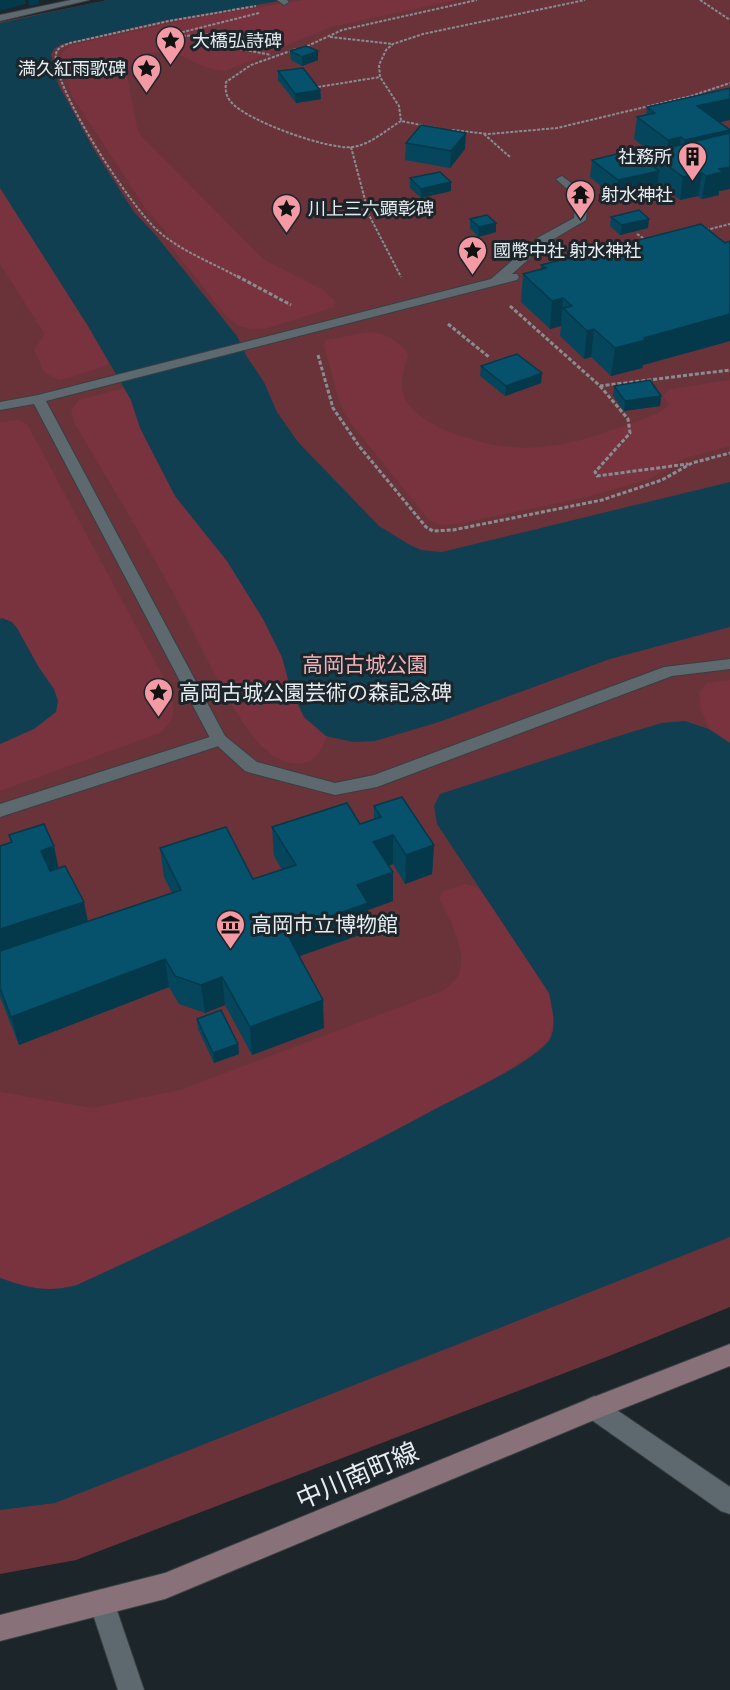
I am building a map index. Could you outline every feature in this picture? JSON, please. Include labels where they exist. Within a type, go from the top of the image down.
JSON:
[{"type":"main road","name":"中川南町線","points":[[0,1628],[165,1586],[730,1354]]},
{"type":"street","points":[[0,18],[84,0]]},
{"type":"street","points":[[489,283],[543,240],[580,220],[582,196],[562,179]]},
{"type":"street","points":[[0,406],[38,399],[513,277]]},
{"type":"street","points":[[38,399],[219,740],[251,767],[335,789],[377,782],[670,671],[730,664]]},
{"type":"street","points":[[0,811],[219,740]]},
{"type":"street","points":[[594,1408],[730,1502]]},
{"type":"street","points":[[102,1602],[131,1690]]},
{"type":"path","points":[[439,128],[401,121],[351,147],[329,144],[257,119],[232,105],[225,93],[226,82],[239,70],[272,56],[303,48],[342,30],[477,0]]},
{"type":"path","points":[[401,121],[399,106],[380,77],[379,65],[386,50],[393,44],[423,33],[585,0]]},
{"type":"path","points":[[700,0],[730,20]]},
{"type":"path","points":[[272,56],[225,46],[253,32],[181,36],[175,34],[279,8],[284,6],[283,1],[179,19],[70,43],[59,48],[56,55],[59,75],[71,104],[120,183],[156,229],[173,242],[327,324]]},
{"type":"path","points":[[329,37],[393,44]]},
{"type":"path","points":[[318,87],[380,77]]},
{"type":"path","points":[[450,130],[483,133],[557,128],[691,96],[730,82]]},
{"type":"path","points":[[483,133],[510,158]]},
{"type":"path","points":[[351,147],[363,204],[381,245],[419,300],[489,357]]},
{"type":"path","points":[[698,232],[730,224]]},
{"type":"path","points":[[637,234],[652,244],[640,247]]},
{"type":"path","points":[[489,283],[600,386],[627,419],[630,433],[595,472],[597,476],[692,463],[730,453]]},
{"type":"path","points":[[307,330],[318,356],[333,408],[359,446],[426,527],[433,531],[453,530],[602,500],[662,480],[692,463]]},
{"type":"path","points":[[600,386],[730,370]]},
{"type":"green space","name":"高岡古城公園","points":[[108,0],[730,0],[730,1307],[609,1356],[76,1560],[0,1574],[0,22]]},
{"type":"shaded area","points":[[303,0],[456,0],[331,27],[225,71],[215,70],[167,52],[156,52],[137,58],[127,75],[137,128],[142,137],[263,259],[323,290],[335,301],[334,307],[268,328],[252,329],[239,326],[225,315],[171,246],[165,230],[146,209],[72,96],[61,55],[65,49],[73,45],[186,20]]},
{"type":"shaded area","points":[[0,188],[88,326],[108,362],[106,366],[60,380],[45,373],[34,350],[45,334],[0,264]]},
{"type":"shaded area","points":[[369,332],[391,338],[408,354],[402,375],[402,389],[407,403],[423,418],[436,426],[473,440],[501,446],[527,448],[577,441],[659,413],[669,405],[663,395],[671,389],[730,380],[730,446],[685,458],[649,479],[587,497],[462,523],[441,525],[429,520],[349,421],[339,401],[324,345],[326,340]]},
{"type":"shaded area","points":[[124,388],[131,400],[140,428],[175,496],[227,561],[263,619],[282,657],[290,687],[304,717],[326,736],[321,749],[314,758],[305,763],[296,764],[275,757],[257,741],[245,726],[164,576],[75,424],[71,410],[79,400]]},
{"type":"shaded area","points":[[18,420],[27,424],[168,686],[173,711],[170,721],[160,733],[0,791],[0,744],[16,737],[54,689],[17,628],[0,619],[0,422]]},
{"type":"shaded area","points":[[730,680],[730,743],[709,729],[701,709],[699,693],[707,683]]},
{"type":"shaded area","points":[[465,884],[478,887],[534,966],[549,994],[554,1019],[549,1040],[533,1054],[498,1076],[328,1167],[77,1285],[47,1289],[0,1278],[0,1092],[92,1108],[180,1090],[445,990],[458,976],[461,956],[456,936],[439,898],[443,891]]},
{"type":"water","points":[[108,0],[285,0],[162,21],[62,44],[51,54],[58,84],[93,148],[134,212],[154,233],[237,336],[247,357],[264,382],[277,412],[298,442],[379,526],[421,550],[442,552],[730,482],[730,627],[610,659],[439,722],[375,741],[353,742],[326,736],[304,717],[290,687],[282,657],[263,619],[227,561],[175,496],[140,428],[131,400],[88,326],[0,188],[0,23]]},
{"type":"water","points":[[0,619],[12,622],[17,628],[54,689],[58,701],[56,712],[34,729],[0,744]]},
{"type":"water","points":[[685,721],[709,729],[730,743],[730,1237],[55,1503],[0,1510],[0,1278],[47,1289],[77,1285],[349,1154],[497,1078],[539,1051],[548,1042],[553,1031],[549,993],[437,824],[434,806],[440,794],[628,733],[662,723]]},
{"type":"building","points":[[306,46],[318,51],[302,57],[290,51]]},
{"type":"building","points":[[303,68],[320,90],[295,94],[278,71]]},
{"type":"building","points":[[730,88],[730,99],[697,106],[730,130],[685,140],[681,137],[668,140],[637,117],[655,113],[647,107]]},
{"type":"building","points":[[421,125],[466,133],[451,151],[406,143]]},
{"type":"building","points":[[730,133],[730,167],[719,169],[723,172],[706,176],[702,173],[683,177],[650,152]]},
{"type":"building","points":[[633,150],[659,171],[618,180],[592,160]]},
{"type":"building","points":[[440,172],[451,182],[421,189],[410,178]]},
{"type":"building","points":[[639,210],[649,219],[622,225],[611,217]]},
{"type":"building","points":[[487,215],[496,223],[479,227],[470,219]]},
{"type":"building","points":[[701,224],[725,243],[730,241],[730,314],[644,338],[646,340],[615,348],[594,329],[587,331],[563,308],[572,306],[563,298],[552,301],[523,274],[546,268],[541,265]]},
{"type":"building","points":[[517,354],[542,373],[506,386],[481,366]]},
{"type":"building","points":[[650,380],[661,396],[625,401],[614,386]]},
{"type":"building","points":[[402,797],[434,845],[406,855],[393,835],[373,842],[393,872],[357,885],[368,903],[286,932],[323,1000],[250,1027],[222,977],[201,985],[175,976],[165,959],[11,1017],[0,988],[0,951],[181,890],[160,848],[226,827],[253,879],[296,865],[272,827],[347,803],[360,824],[381,817],[374,806]]},
{"type":"building","points":[[44,824],[54,846],[41,851],[50,871],[65,866],[84,902],[0,929],[0,846],[12,842],[9,835]]},
{"type":"building","points":[[221,1010],[238,1044],[213,1053],[197,1019]]},
{"type":"place","name":"大橋弘詩碑","points":[[171,66]]},
{"type":"place","name":"満久紅雨歌碑","points":[[147,94]]},
{"type":"place","name":"社務所","points":[[693,182]]},
{"type":"place","name":"射水神社","points":[[580,220]]},
{"type":"place","name":"川上三六顕彰碑","points":[[287,234]]},
{"type":"place","name":"國幣中社 射水神社","points":[[472,276]]},
{"type":"place","name":"高岡古城公園芸術の森記念碑","points":[[158,718]]},
{"type":"place","name":"高岡市立博物館","points":[[230,950]]}]
